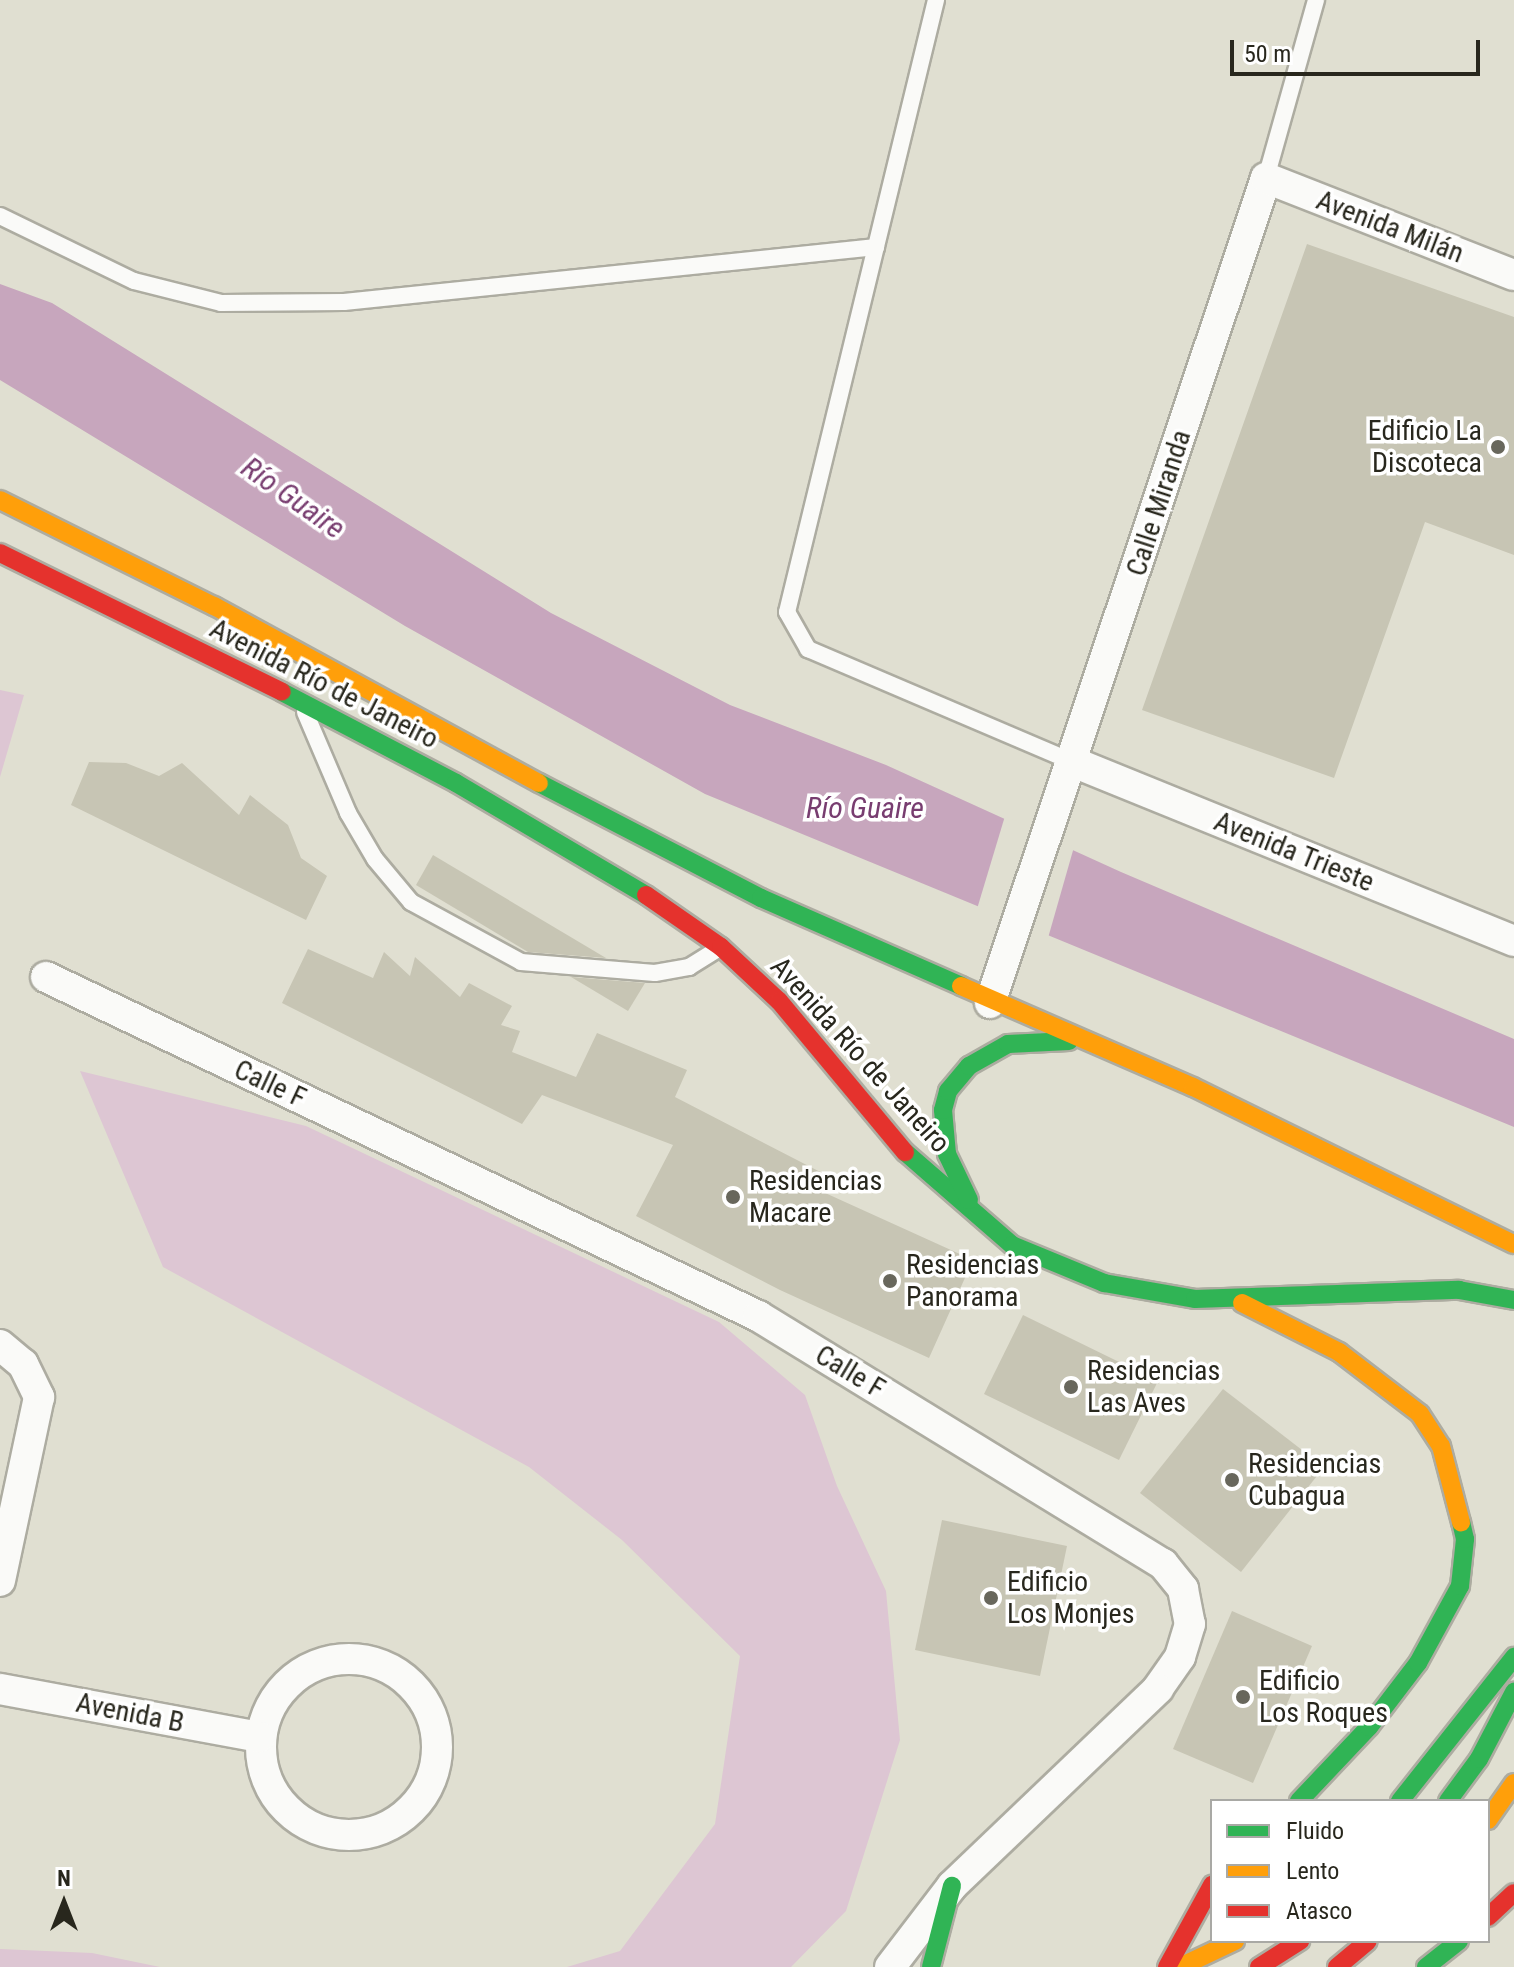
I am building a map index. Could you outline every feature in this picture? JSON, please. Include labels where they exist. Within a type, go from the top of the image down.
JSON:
[{"type":"street","name":"Avenida Milán","points":[[1266,178],[1514,275]]},
{"type":"street","name":"Calle Miranda","points":[[987,1009],[1071,769],[1266,178]]},
{"type":"street","name":"Avenida Río de Janeiro","points":[[0,500],[228,613],[645,841],[987,1009],[1078,1041],[1291,1133],[1514,1244]]},
{"type":"street","name":"Avenida Río de Janeiro","points":[[0,553],[299,700],[543,833],[721,947],[820,1045],[899,1147],[1012,1245],[1104,1283],[1238,1300],[1459,1290],[1514,1300]]},
{"type":"street","name":"Avenida Trieste","points":[[1071,769],[1514,941]]},
{"type":"street","name":"Calle F","points":[[46,977],[758,1316],[1163,1564],[1183,1589],[1190,1624],[1180,1657],[1158,1689],[952,1886],[890,1967]]},
{"type":"street","points":[[972,1041],[948,1091],[943,1110],[947,1154],[982,1221]]},
{"type":"street","points":[[948,1091],[969,1066],[1008,1044],[1078,1041]]},
{"type":"street","points":[[1238,1300],[1339,1352],[1420,1414],[1441,1446],[1465,1539],[1460,1586],[1418,1663],[1369,1727],[1301,1799]]},
{"type":"street","points":[[0,1345],[23,1364],[39,1397],[0,1581]]},
{"type":"street","points":[[1402,1799],[1514,1657]]},
{"type":"street","points":[[351,1658],[381,1664],[406,1679],[426,1702],[438,1746],[432,1781],[406,1815],[388,1827],[354,1836],[323,1832],[298,1820],[276,1798],[262,1770],[260,1737],[273,1700],[291,1679],[306,1669],[351,1658]]},
{"type":"street","name":"Avenida B","points":[[0,1689],[260,1737]]},
{"type":"street","points":[[1449,1799],[1479,1759],[1514,1692]]},
{"type":"street","points":[[1490,1817],[1514,1783]]},
{"type":"street","points":[[931,1967],[952,1886]]},
{"type":"street","points":[[1167,1967],[1210,1889]]},
{"type":"street","points":[[1490,1915],[1514,1893]]},
{"type":"street","points":[[1180,1967],[1231,1943]]},
{"type":"street","points":[[1259,1967],[1297,1943]]},
{"type":"street","points":[[1337,1967],[1366,1943]]},
{"type":"street","points":[[1426,1967],[1456,1943]]},
{"type":"lane","points":[[936,0],[787,612],[808,649],[1071,769]]},
{"type":"lane","name":"Calle Miranda","points":[[1266,178],[1316,0]]},
{"type":"lane","points":[[0,216],[134,281],[221,303],[344,302],[876,247]]},
{"type":"lane","points":[[299,700],[348,813],[375,859],[411,902],[521,962],[655,973],[689,967],[721,947]]},
{"type":"shaded area","points":[[0,690],[24,695],[0,777]]},
{"type":"shaded area","points":[[80,1071],[306,1126],[719,1322],[805,1395],[837,1486],[886,1591],[900,1740],[846,1911],[791,1967],[567,1967],[620,1951],[715,1824],[740,1656],[622,1540],[529,1467],[163,1267]]},
{"type":"shaded area","points":[[0,1949],[92,1953],[160,1967],[0,1967]]},
{"type":"water","name":"Río Guaire","points":[[0,284],[52,303],[551,613],[730,705],[886,765],[1121,872],[1514,1039],[1514,1127],[705,794],[405,626],[0,380]]},
{"type":"pier","points":[[1005,816],[1074,847],[1048,938],[977,909]]},
{"type":"building","points":[[1307,244],[1514,317],[1514,555],[1425,522],[1334,778],[1142,710]]},
{"type":"building","points":[[89,762],[126,763],[159,776],[182,763],[239,815],[250,795],[288,825],[301,858],[327,876],[306,920],[71,805]]},
{"type":"building","points":[[433,855],[606,958],[528,952],[416,885]]},
{"type":"building","points":[[308,949],[373,978],[384,952],[410,976],[415,957],[460,997],[469,983],[512,1006],[501,1025],[520,1031],[512,1052],[576,1077],[597,1033],[687,1070],[675,1097],[830,1177],[823,1192],[973,1260],[929,1358],[780,1290],[636,1216],[673,1145],[542,1095],[522,1124],[282,1003]]},
{"type":"building","points":[[571,977],[645,983],[628,1011]]},
{"type":"building","name":"Residencias Las Aves","points":[[1023,1315],[1158,1381],[1119,1460],[984,1394]]},
{"type":"building","name":"Residencias Cubagua","points":[[1223,1389],[1324,1467],[1241,1572],[1140,1493]]},
{"type":"building","name":"Edificio Los Monjes","points":[[942,1520],[1067,1546],[1040,1676],[915,1650]]},
{"type":"building","name":"Edificio Los Roques","points":[[1232,1611],[1312,1646],[1253,1783],[1173,1749]]},
{"type":"traffic: fast","points":[[282,692],[456,783],[646,895]]},
{"type":"traffic: fast","points":[[539,783],[761,898],[961,986]]},
{"type":"traffic: fast","points":[[969,1200],[947,1154],[943,1110],[948,1091],[969,1066],[1008,1044],[1069,1041]]},
{"type":"traffic: fast","points":[[905,1152],[1012,1245],[1104,1283],[1195,1299],[1459,1290],[1514,1300]]},
{"type":"traffic: fast","points":[[1301,1799],[1369,1727],[1418,1663],[1460,1586],[1465,1539],[1461,1522]]},
{"type":"traffic: fast","points":[[1402,1799],[1514,1657]]},
{"type":"traffic: fast","points":[[1449,1799],[1479,1759],[1514,1692]]},
{"type":"traffic: fast","points":[[931,1967],[952,1886]]},
{"type":"traffic: fast","points":[[1426,1967],[1456,1943]]},
{"type":"traffic: slow","points":[[0,500],[214,606],[539,783]]},
{"type":"traffic: slow","points":[[961,986],[1193,1087],[1514,1244]]},
{"type":"traffic: slow","points":[[1242,1303],[1339,1352],[1420,1414],[1441,1446],[1461,1522]]},
{"type":"traffic: slow","points":[[1490,1817],[1514,1783]]},
{"type":"traffic: slow","points":[[1180,1967],[1231,1943]]},
{"type":"traffic: jam","points":[[0,553],[282,692]]},
{"type":"traffic: jam","points":[[646,895],[721,947],[779,1001],[905,1152]]},
{"type":"traffic: jam","points":[[1167,1967],[1210,1889]]},
{"type":"traffic: jam","points":[[1490,1915],[1514,1893]]},
{"type":"traffic: jam","points":[[1259,1967],[1297,1943]]},
{"type":"traffic: jam","points":[[1337,1967],[1366,1943]]},
{"type":"place","name":"Edificio La Discoteca","points":[[1498,447]]},
{"type":"place","name":"Residencias Macare","points":[[733,1197]]},
{"type":"place","name":"Residencias Panorama","points":[[890,1281]]},
{"type":"place","name":"Residencias Las Aves","points":[[1071,1387]]},
{"type":"place","name":"Residencias Cubagua","points":[[1232,1480]]},
{"type":"place","name":"Edificio Los Monjes","points":[[991,1598]]},
{"type":"place","name":"Edificio Los Roques","points":[[1243,1697]]}]
